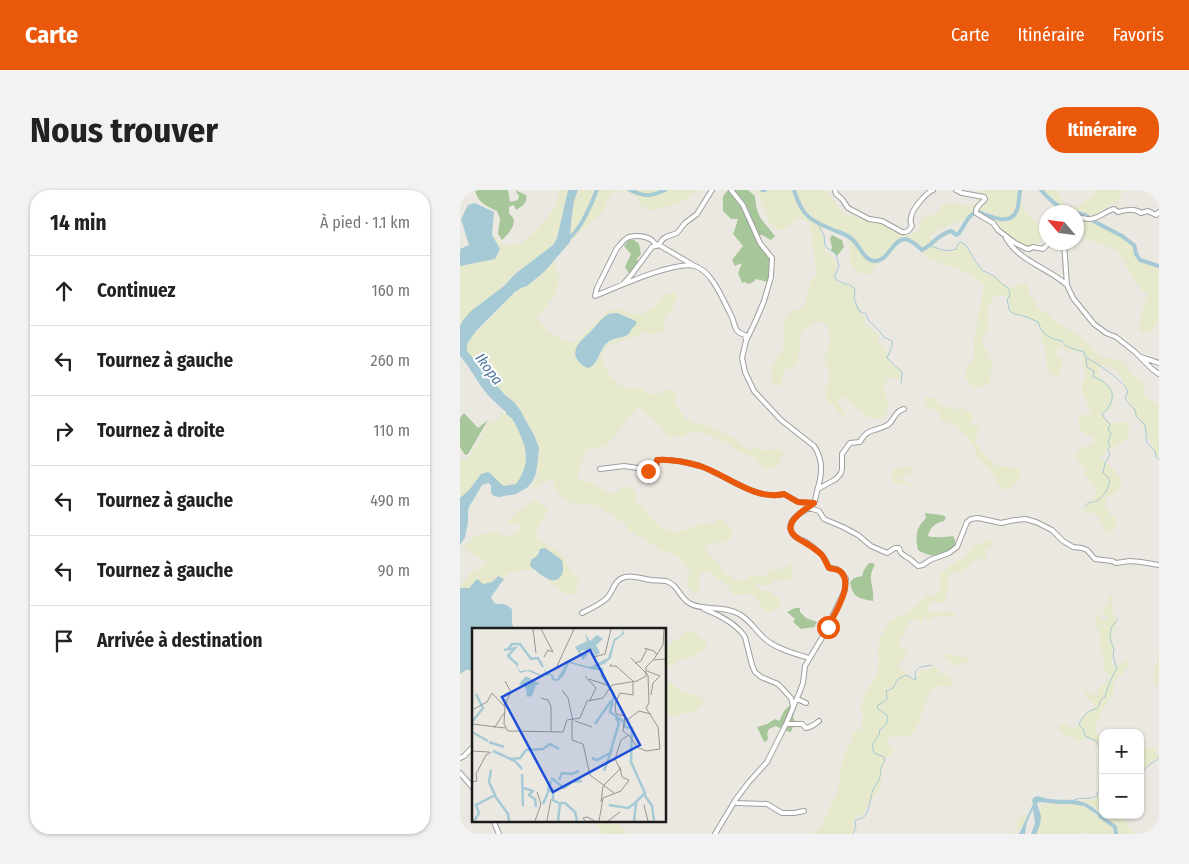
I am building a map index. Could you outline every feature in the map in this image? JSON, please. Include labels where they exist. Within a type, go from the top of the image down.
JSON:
[{"type":"street","points":[[622,284],[652,247],[659,245],[666,236],[677,232],[697,214],[712,190]]},
{"type":"street","points":[[715,834],[749,782],[767,762],[797,699],[803,683],[805,666],[839,605],[845,590],[846,579],[842,572],[829,568],[822,555],[805,542],[794,537],[791,531],[790,527],[798,514],[814,503],[822,478],[821,464],[814,446],[781,420],[754,391],[745,372],[742,358],[746,341],[764,300],[771,276],[772,258],[760,242],[743,205],[731,190]]},
{"type":"street","points":[[835,190],[836,194],[848,208],[869,219],[882,221],[902,232],[905,232],[912,226],[910,217],[933,190]]},
{"type":"street","points":[[956,190],[984,197],[985,199],[977,208],[976,214],[993,223],[998,230],[1015,243],[1029,249],[1033,247],[1039,248]]},
{"type":"street","points":[[974,190],[979,197]]},
{"type":"street","points":[[1084,218],[1090,219],[1098,217],[1114,209],[1118,212],[1127,210],[1139,211],[1141,213],[1148,211],[1156,215],[1159,212]]},
{"type":"street","points":[[1005,236],[1019,253],[1067,285]]},
{"type":"street","points":[[694,266],[674,267],[622,284],[595,296],[601,280],[622,242],[629,237],[649,237],[653,240],[654,244],[659,245],[706,273],[735,322],[736,331],[745,336],[746,341]]},
{"type":"street","points":[[1065,250],[1067,285],[1073,298],[1094,324],[1106,333],[1116,336],[1159,374]]},
{"type":"street","points":[[1141,357],[1159,363]]},
{"type":"street","points":[[818,489],[836,479],[841,473],[842,454],[850,443],[860,442],[867,433],[886,426],[898,411],[904,409]]},
{"type":"street","points":[[600,469],[624,466],[652,472],[657,460],[668,459],[700,466],[757,493],[768,496],[784,494],[798,502],[814,503]]},
{"type":"street","points":[[808,508],[819,511],[824,519],[858,535],[871,546],[887,553],[895,548],[900,548],[902,553],[918,566],[957,548],[967,522],[978,518],[1001,523],[1025,519],[1052,530],[1063,541],[1073,547],[1087,550],[1096,559],[1116,563],[1130,561],[1159,565]]},
{"type":"street","points":[[582,613],[606,599],[616,582],[620,579],[636,576],[649,580],[669,582],[676,588],[682,598],[690,604],[721,617],[739,629],[745,637],[755,672],[761,677],[778,684],[791,698],[794,706]]},
{"type":"street","points":[[697,607],[717,608],[740,614],[752,624],[764,639],[809,658]]},
{"type":"street","points":[[797,699],[806,703]]},
{"type":"street","points":[[786,724],[802,724],[806,728],[819,721]]},
{"type":"street","points":[[460,758],[472,748]]},
{"type":"street","points":[[460,773],[472,786]]},
{"type":"street","points":[[729,810],[737,803],[749,782]]},
{"type":"street","points":[[737,803],[767,804],[782,813],[804,811]]},
{"type":"street","points":[[494,822],[499,834]]},
{"type":"green space","points":[[475,190],[508,190],[510,202],[518,200],[519,196],[515,190],[526,195],[525,202],[516,210],[514,205],[509,207],[509,213],[514,222],[511,230],[502,240],[498,234],[500,219],[497,211],[480,201]]},
{"type":"green space","points":[[559,190],[568,190],[557,238],[553,245],[515,274],[504,286],[463,320],[460,326],[460,266],[495,259],[500,249],[492,235],[505,245],[519,244],[533,234],[554,209]]},
{"type":"green space","points":[[578,190],[701,190],[677,204],[650,211],[641,206],[637,197],[625,191],[613,192],[603,212],[570,242],[574,201]]},
{"type":"green space","points":[[728,190],[748,190],[755,196],[763,222],[775,236],[771,240],[762,235],[756,235],[758,242],[772,262],[774,277],[768,282],[756,279],[748,284],[742,283],[738,273],[742,263],[735,266],[732,260],[743,246],[733,234],[738,219],[731,219],[723,211],[723,196]]},
{"type":"green space","points":[[754,190],[826,190],[838,208],[847,216],[883,223],[903,235],[919,231],[921,219],[934,215],[944,204],[952,202],[968,206],[974,205],[982,197],[984,198],[975,212],[929,236],[933,243],[942,252],[954,251],[957,245],[964,243],[979,267],[986,274],[991,274],[1010,288],[1025,282],[1028,285],[1030,296],[1035,298],[1037,307],[1041,311],[1081,336],[1099,355],[1126,363],[1128,370],[1144,383],[1144,396],[1158,404],[1159,460],[1127,398],[1127,390],[1121,376],[1117,370],[1105,365],[1099,366],[1099,375],[1112,389],[1114,399],[1110,409],[1104,414],[1104,419],[1112,423],[1127,422],[1130,429],[1126,440],[1106,451],[1101,458],[1117,473],[1122,482],[1119,490],[1114,495],[1107,496],[1105,507],[1117,519],[1113,532],[1107,535],[1100,519],[1093,513],[1085,512],[1083,509],[1088,501],[1094,499],[1097,490],[1085,475],[1084,468],[1075,459],[1078,450],[1095,442],[1093,437],[1083,433],[1079,427],[1078,418],[1084,414],[1092,416],[1082,394],[1082,384],[1086,376],[1082,361],[1083,353],[1073,351],[1068,353],[1062,346],[1058,348],[1056,355],[1061,356],[1063,362],[1059,376],[1051,375],[1047,369],[1046,351],[1038,323],[1025,317],[1016,316],[1010,310],[1009,298],[995,295],[989,306],[987,333],[982,338],[992,363],[990,383],[980,388],[971,386],[965,378],[967,367],[974,357],[974,339],[984,285],[971,275],[926,258],[907,241],[901,241],[890,256],[876,266],[870,274],[861,274],[851,267],[850,237],[844,231],[830,228],[823,227],[821,231],[825,250],[834,258],[837,264],[834,279],[856,288],[856,304],[865,316],[865,324],[878,334],[879,343],[886,350],[892,365],[898,367],[901,373],[899,379],[887,378],[884,391],[888,403],[887,415],[879,419],[870,418],[852,405],[844,396],[837,401],[846,415],[843,416],[828,401],[825,393],[830,378],[824,360],[831,338],[827,327],[821,321],[803,330],[799,345],[798,362],[793,367],[784,371],[780,386],[774,385],[771,382],[770,375],[773,365],[783,349],[785,319],[790,312],[800,309],[805,304],[811,281],[817,274],[817,268],[809,223],[799,218],[789,227],[781,230],[777,229],[770,224],[760,198]]},
{"type":"green space","points":[[981,190],[1019,190],[1017,196],[1026,213],[1039,226],[1039,243],[1037,246],[1028,247],[1009,237],[998,225],[994,215],[976,211],[984,202]]},
{"type":"green space","points":[[1043,190],[1058,190],[1058,194],[1067,205],[1058,205]]},
{"type":"green space","points":[[1096,190],[1123,190],[1120,200],[1091,216],[1084,213],[1084,205],[1081,205]]},
{"type":"green space","points":[[1084,221],[1117,233],[1134,246],[1140,260],[1159,267],[1159,320],[1151,332],[1142,334],[1138,329],[1148,296],[1135,283],[1118,251],[1088,240],[1084,235]]},
{"type":"green space","points":[[832,235],[842,240],[844,247],[837,256],[831,250],[830,239]]},
{"type":"green space","points":[[629,240],[634,240],[639,244],[641,254],[637,259],[635,273],[630,275],[625,267],[631,254],[624,246]]},
{"type":"green space","points":[[555,259],[556,269],[560,278],[554,297],[537,319],[548,331],[562,340],[574,342],[607,312],[614,309],[623,309],[629,313],[640,315],[655,307],[664,295],[674,292],[677,294],[678,299],[665,319],[664,332],[653,335],[647,332],[607,346],[603,354],[603,360],[609,376],[622,386],[630,388],[639,387],[650,394],[657,394],[670,389],[677,393],[674,400],[680,411],[693,423],[704,425],[735,438],[745,448],[753,450],[757,447],[764,451],[781,450],[784,454],[780,459],[781,463],[767,470],[758,463],[756,458],[739,452],[729,443],[695,430],[681,437],[668,437],[639,407],[625,422],[615,437],[606,445],[586,450],[577,479],[593,484],[610,494],[616,492],[621,487],[632,487],[636,493],[637,503],[642,505],[649,516],[662,528],[671,532],[681,531],[704,523],[714,523],[721,519],[730,526],[733,536],[724,542],[709,544],[705,550],[718,562],[725,573],[736,580],[747,579],[751,576],[765,577],[771,569],[780,570],[793,562],[791,570],[793,576],[791,579],[774,581],[766,586],[757,584],[754,586],[777,596],[781,601],[780,607],[769,613],[761,608],[753,594],[735,595],[731,593],[729,587],[708,572],[699,574],[699,591],[694,594],[689,589],[687,582],[690,573],[678,556],[660,550],[644,538],[629,531],[624,523],[596,505],[573,504],[563,499],[555,489],[552,479],[532,489],[538,475],[539,448],[535,437],[514,402],[505,396],[467,351],[467,347],[473,335],[508,299],[544,272]],"holes":[[[610,314],[624,316],[636,321],[636,324],[630,333],[609,342],[603,348],[597,362],[593,366],[576,357],[577,347],[597,324]]]},
{"type":"green space","points":[[927,397],[936,399],[939,404],[954,410],[960,407],[972,413],[973,418],[969,424],[979,427],[975,443],[981,452],[996,466],[1014,467],[1021,470],[1021,478],[1009,490],[999,486],[992,472],[977,457],[975,449],[968,438],[959,430],[958,426],[941,420],[938,411],[926,407],[924,400]]},
{"type":"green space","points":[[464,413],[478,428],[488,420],[468,454],[465,455],[460,447],[460,418]]},
{"type":"green space","points":[[502,413],[512,417],[523,439],[527,456],[523,474],[516,484],[504,486],[497,482],[492,474],[481,474],[470,489],[460,498],[460,461],[470,456],[488,423],[497,419]]},
{"type":"green space","points":[[905,466],[911,467],[910,475],[903,477],[897,475],[896,477],[905,480],[912,486],[910,487],[906,484],[893,482],[891,478],[893,470]]},
{"type":"green space","points":[[533,500],[548,509],[536,537],[557,550],[564,557],[569,569],[579,580],[575,593],[566,594],[548,581],[547,579],[553,581],[538,555],[530,566],[536,571],[522,570],[507,574],[504,579],[498,576],[492,582],[469,588],[460,588],[460,583],[487,562],[463,547],[480,533],[487,535],[494,531],[505,536],[512,535],[518,531],[520,527],[518,525],[507,523],[518,510]]},
{"type":"green space","points":[[925,513],[946,517],[944,521],[933,526],[928,536],[953,536],[958,548],[934,556],[918,550],[917,532],[926,518]]},
{"type":"green space","points":[[987,540],[993,541],[993,544],[992,547],[986,549],[986,559],[976,559],[966,569],[951,575],[948,581],[945,602],[934,602],[928,607],[929,611],[945,612],[951,610],[955,616],[933,617],[927,621],[923,618],[921,626],[917,619],[911,620],[900,641],[901,648],[908,649],[899,667],[912,680],[918,675],[919,670],[934,667],[939,669],[939,673],[949,675],[952,685],[949,687],[934,686],[928,696],[919,723],[911,736],[889,737],[888,745],[894,748],[892,755],[885,759],[879,792],[871,799],[864,814],[853,820],[854,830],[852,834],[812,834],[822,825],[838,789],[845,753],[853,733],[862,729],[863,715],[860,708],[866,691],[877,675],[880,638],[889,621],[907,613],[925,597],[926,592],[932,596],[936,595],[940,591],[939,578],[941,573],[964,557],[976,544]]},
{"type":"green space","points":[[869,563],[875,565],[871,574],[873,601],[857,596],[850,582],[854,578],[862,576]]},
{"type":"green space","points":[[1108,595],[1111,595],[1112,610],[1117,622],[1112,641],[1115,649],[1112,654],[1112,664],[1115,669],[1126,660],[1130,664],[1123,672],[1122,677],[1119,676],[1113,684],[1114,693],[1101,712],[1096,725],[1096,734],[1099,736],[1099,748],[1094,746],[1093,740],[1083,739],[1080,742],[1075,741],[1072,737],[1058,730],[1058,727],[1063,723],[1077,728],[1081,718],[1095,707],[1093,702],[1086,697],[1082,688],[1092,695],[1098,695],[1098,688],[1110,678],[1104,669],[1105,661],[1099,646],[1100,634],[1096,626],[1097,615],[1100,614],[1101,619],[1107,619],[1106,614],[1102,613],[1102,611],[1105,606],[1108,606]]},
{"type":"green space","points":[[800,608],[800,612],[806,618],[817,622],[814,627],[801,629],[793,622],[795,619],[787,612]]},
{"type":"green space","points":[[687,631],[696,633],[703,640],[706,640],[707,646],[692,657],[666,668],[666,646]]},
{"type":"green space","points":[[951,653],[954,656],[958,655],[970,659],[962,665],[953,665],[942,658],[944,655]]},
{"type":"green space","points":[[1159,653],[1159,686],[1155,685],[1154,671]]},
{"type":"green space","points":[[666,681],[670,682],[680,691],[701,697],[704,702],[699,709],[692,713],[683,713],[679,716],[666,714]]},
{"type":"green space","points":[[789,706],[796,706],[793,717],[795,722],[791,732],[786,731],[783,727],[779,728],[776,726],[769,729],[767,741],[764,742],[757,727],[775,719],[779,721]]},
{"type":"green space","points":[[1147,747],[1157,749],[1156,753],[1159,754],[1159,757],[1144,769],[1144,750]]},
{"type":"green space","points":[[1099,794],[1099,812],[1095,807],[1078,799],[1091,800]]},
{"type":"green space","points":[[1050,803],[1063,806],[1071,804],[1082,806],[1110,826],[1113,834],[1036,834],[1039,829],[1041,816],[1039,811],[1041,806]]},
{"type":"green space","points":[[1029,813],[1021,828],[1014,834],[1006,834],[1017,830],[1018,819]]},
{"type":"green space","points":[[1108,819],[1123,819],[1129,828],[1136,834],[1118,834],[1117,827]]},
{"type":"green space","points":[[595,822],[619,822],[626,834],[602,834]]},
{"type":"water","points":[[568,190],[578,190],[574,201],[570,242],[544,272],[527,286],[515,292],[477,330],[468,342],[467,347],[467,351],[505,395],[514,402],[535,437],[539,448],[535,476],[528,487],[516,494],[499,497],[491,493],[489,483],[482,485],[469,507],[465,537],[460,545],[460,498],[470,489],[481,474],[488,472],[504,486],[516,484],[524,470],[526,457],[524,444],[514,421],[480,385],[460,356],[460,326],[471,311],[553,245],[557,238]]},
{"type":"water","points":[[475,203],[494,212],[492,235],[500,249],[495,259],[460,266],[460,249],[469,245],[461,219],[468,205]]},
{"type":"water","points":[[617,313],[636,321],[634,327],[628,335],[608,342],[593,365],[589,368],[584,366],[575,355],[577,347],[604,317]]},
{"type":"water","points":[[545,548],[562,560],[563,572],[558,579],[550,580],[530,566],[531,560],[538,555],[540,549]]},
{"type":"water","points":[[498,576],[504,579],[491,597],[496,604],[506,605],[512,609],[514,628],[472,628],[472,670],[466,670],[460,674],[460,588],[469,588],[477,579],[483,584],[492,582]]},
{"type":"water","points":[[1034,797],[1080,801],[1096,810],[1099,816],[1084,806],[1040,802],[1037,803],[1041,821],[1036,834],[1031,834],[1035,823],[1033,809],[1027,822],[1025,834],[1019,834],[1033,804],[1032,800]]},
{"type":"waterway","name":"Ikopa","points":[[566,241],[581,225],[597,190]]},
{"type":"waterway","name":"Ikopa","points":[[630,190],[648,195],[665,190]]},
{"type":"waterway","name":"Ikopa","points":[[794,190],[800,206],[809,217],[850,237],[868,259],[875,261],[882,259],[896,243],[902,240],[906,239],[922,250],[946,233],[951,231],[957,235],[970,216],[977,212],[999,219],[1010,218],[1017,210],[1020,190]]},
{"type":"waterway","points":[[1041,190],[1057,205]]},
{"type":"waterway","points":[[1084,215],[1134,245],[1140,260],[1159,266]]},
{"type":"waterway","points":[[818,224],[824,235],[825,246],[836,254],[839,266],[835,279],[854,288],[854,298],[859,311],[866,314],[869,321],[884,337],[892,341],[887,358],[902,372],[901,383]]},
{"type":"waterway","points":[[929,246],[948,250],[956,249],[960,242],[966,245],[982,270],[994,276],[1007,287],[1010,292],[1007,299],[1012,313],[1038,322],[1041,330],[1046,335],[1062,341],[1069,347],[1084,352],[1087,367],[1094,371],[1093,377],[1110,388],[1112,393],[1111,403],[1102,414],[1110,424],[1108,430],[1111,433],[1108,442],[1110,455],[1105,463],[1103,473],[1109,478],[1109,485],[1104,495],[1095,502],[1086,505]]},
{"type":"waterway","points":[[1087,358],[1109,372],[1125,387],[1127,390],[1126,400],[1135,410],[1136,416],[1145,425],[1147,443],[1155,451],[1156,457],[1159,460]]},
{"type":"waterway","points":[[1099,745],[1096,741],[1085,736],[1079,724],[1082,718],[1090,711],[1096,709],[1105,697],[1117,669],[1113,656],[1114,649],[1110,639],[1111,628],[1117,620]]},
{"type":"waterway","points":[[853,834],[856,827],[855,821],[866,814],[873,790],[879,780],[882,765],[885,761],[884,757],[874,753],[872,745],[879,735],[880,729],[887,722],[887,715],[878,709],[877,706],[886,700],[886,691],[893,688],[898,679],[906,675],[915,680],[915,673],[918,669],[932,665]]},
{"type":"waterway","points":[[1141,774],[1159,758]]},
{"type":"waterway","points":[[1074,800],[1097,796],[1099,792]]},
{"type":"waterway","points":[[1104,819],[1115,827],[1116,834]]},
{"type":"route","points":[[648,471],[652,472],[657,460],[668,459],[700,466],[757,493],[768,496],[784,494],[798,502],[814,503],[798,514],[790,527],[794,537],[805,542],[822,555],[829,568],[842,572],[846,579],[845,590],[828,627]]}]
